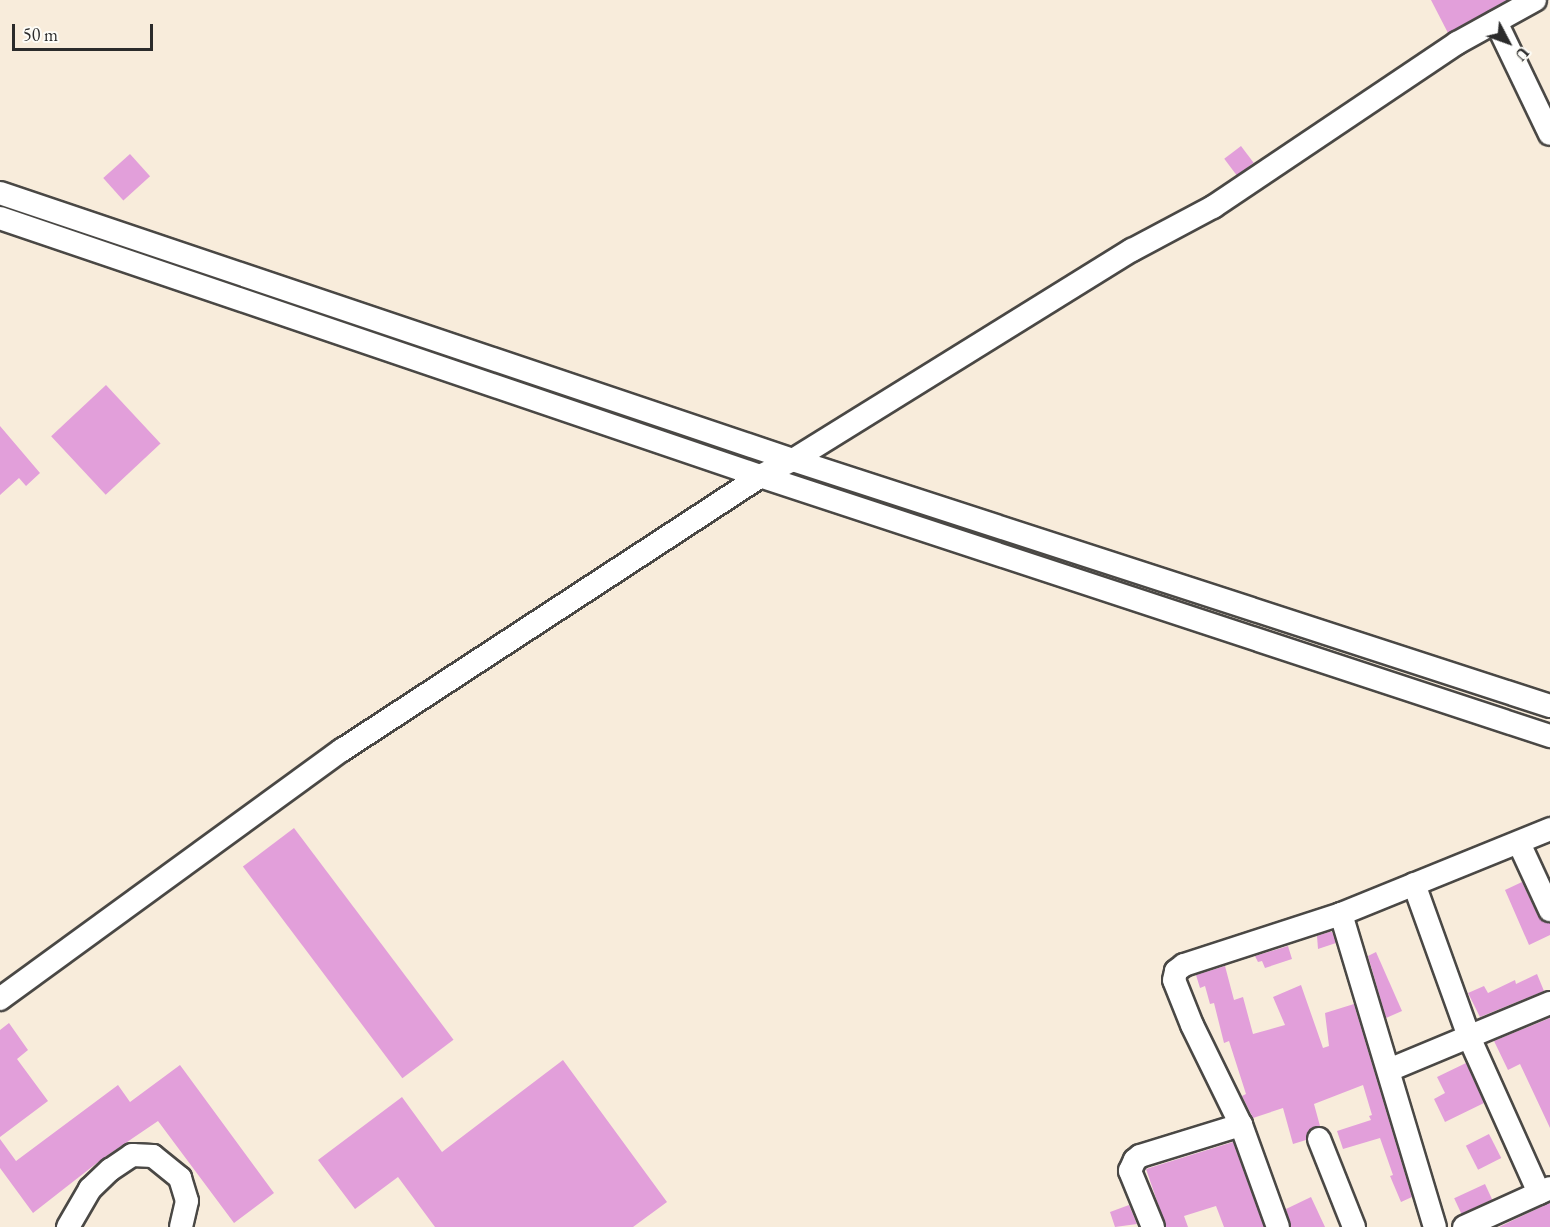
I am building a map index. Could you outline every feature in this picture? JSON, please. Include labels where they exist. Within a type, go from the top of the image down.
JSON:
[{"type":"street","points":[[0,999],[342,750],[760,476],[793,460],[1132,250],[1213,207],[1457,43],[1535,0]]},
{"type":"street","points":[[1496,22],[1550,134]]},
{"type":"street","points":[[0,193],[793,460],[1550,706]]},
{"type":"street","points":[[0,218],[760,476],[1550,736]]},
{"type":"street","points":[[1278,1227],[1241,1125],[1192,1025],[1174,980],[1176,971],[1184,965],[1341,915],[1550,829]]},
{"type":"street","points":[[1519,843],[1550,910]]},
{"type":"street","points":[[1414,884],[1469,1037],[1544,1191],[1464,1227]]},
{"type":"street","points":[[1341,915],[1435,1227]]},
{"type":"street","points":[[1389,1070],[1550,1003]]},
{"type":"street","points":[[1154,1227],[1130,1171],[1135,1160],[1140,1156],[1241,1125]]},
{"type":"street","points":[[1319,1139],[1354,1227]]},
{"type":"street","points":[[68,1227],[90,1189],[110,1170],[132,1155],[153,1156],[180,1178],[187,1201],[181,1227]]},
{"type":"building","points":[[1431,0],[1507,0],[1448,33]]},
{"type":"building","points":[[1241,146],[1254,163],[1237,175],[1224,159]]},
{"type":"building","points":[[130,154],[150,176],[123,200],[103,178]]},
{"type":"building","points":[[106,385],[161,444],[106,495],[51,436]]},
{"type":"building","points":[[0,426],[40,473],[26,486],[19,478],[0,495]]},
{"type":"building","points":[[294,828],[453,1040],[402,1078],[243,867]]},
{"type":"building","points":[[1522,882],[1538,916],[1550,923],[1550,935],[1529,945],[1505,890]]},
{"type":"building","points":[[1332,932],[1336,943],[1318,949],[1317,936]]},
{"type":"building","points":[[1288,946],[1292,959],[1265,968],[1262,961],[1258,962],[1255,956]]},
{"type":"building","points":[[1376,952],[1402,1011],[1386,1018],[1368,956]]},
{"type":"building","points":[[1225,966],[1234,1000],[1243,997],[1253,1034],[1285,1025],[1273,997],[1301,985],[1323,1048],[1329,1046],[1325,1013],[1354,1004],[1412,1197],[1401,1202],[1390,1176],[1393,1175],[1380,1138],[1343,1149],[1337,1131],[1371,1120],[1369,1116],[1372,1115],[1363,1085],[1314,1104],[1320,1126],[1309,1130],[1306,1140],[1293,1144],[1283,1108],[1253,1118],[1242,1096],[1246,1094],[1229,1041],[1224,1043],[1214,1003],[1210,1004],[1205,986],[1200,988],[1196,975]]},
{"type":"building","points":[[1537,974],[1544,991],[1480,1017],[1468,993],[1484,986],[1488,993],[1515,980],[1516,984]]},
{"type":"building","points":[[1550,1018],[1550,1128],[1520,1064],[1508,1070],[1494,1041]]},
{"type":"building","points":[[9,1023],[28,1050],[17,1059],[48,1101],[0,1137],[0,1030]]},
{"type":"building","points":[[563,1060],[667,1202],[633,1227],[435,1227],[398,1177],[355,1209],[318,1160],[402,1097],[442,1152]]},
{"type":"building","points":[[1466,1063],[1484,1103],[1445,1122],[1434,1099],[1445,1093],[1437,1077]]},
{"type":"building","points":[[180,1065],[274,1193],[234,1223],[158,1121],[102,1159],[33,1213],[0,1168],[0,1139],[16,1161],[118,1085],[130,1102]]},
{"type":"building","points":[[1489,1134],[1501,1158],[1478,1170],[1466,1146]]},
{"type":"building","points":[[1233,1142],[1264,1227],[1224,1227],[1216,1206],[1184,1216],[1188,1227],[1166,1227],[1146,1169]]},
{"type":"building","points":[[1485,1184],[1492,1199],[1461,1214],[1454,1198]]},
{"type":"building","points":[[1311,1197],[1325,1227],[1291,1227],[1286,1209]]},
{"type":"building","points":[[1550,1203],[1550,1227],[1499,1227],[1526,1214]]},
{"type":"building","points":[[1129,1205],[1137,1224],[1115,1227],[1110,1212]]}]
